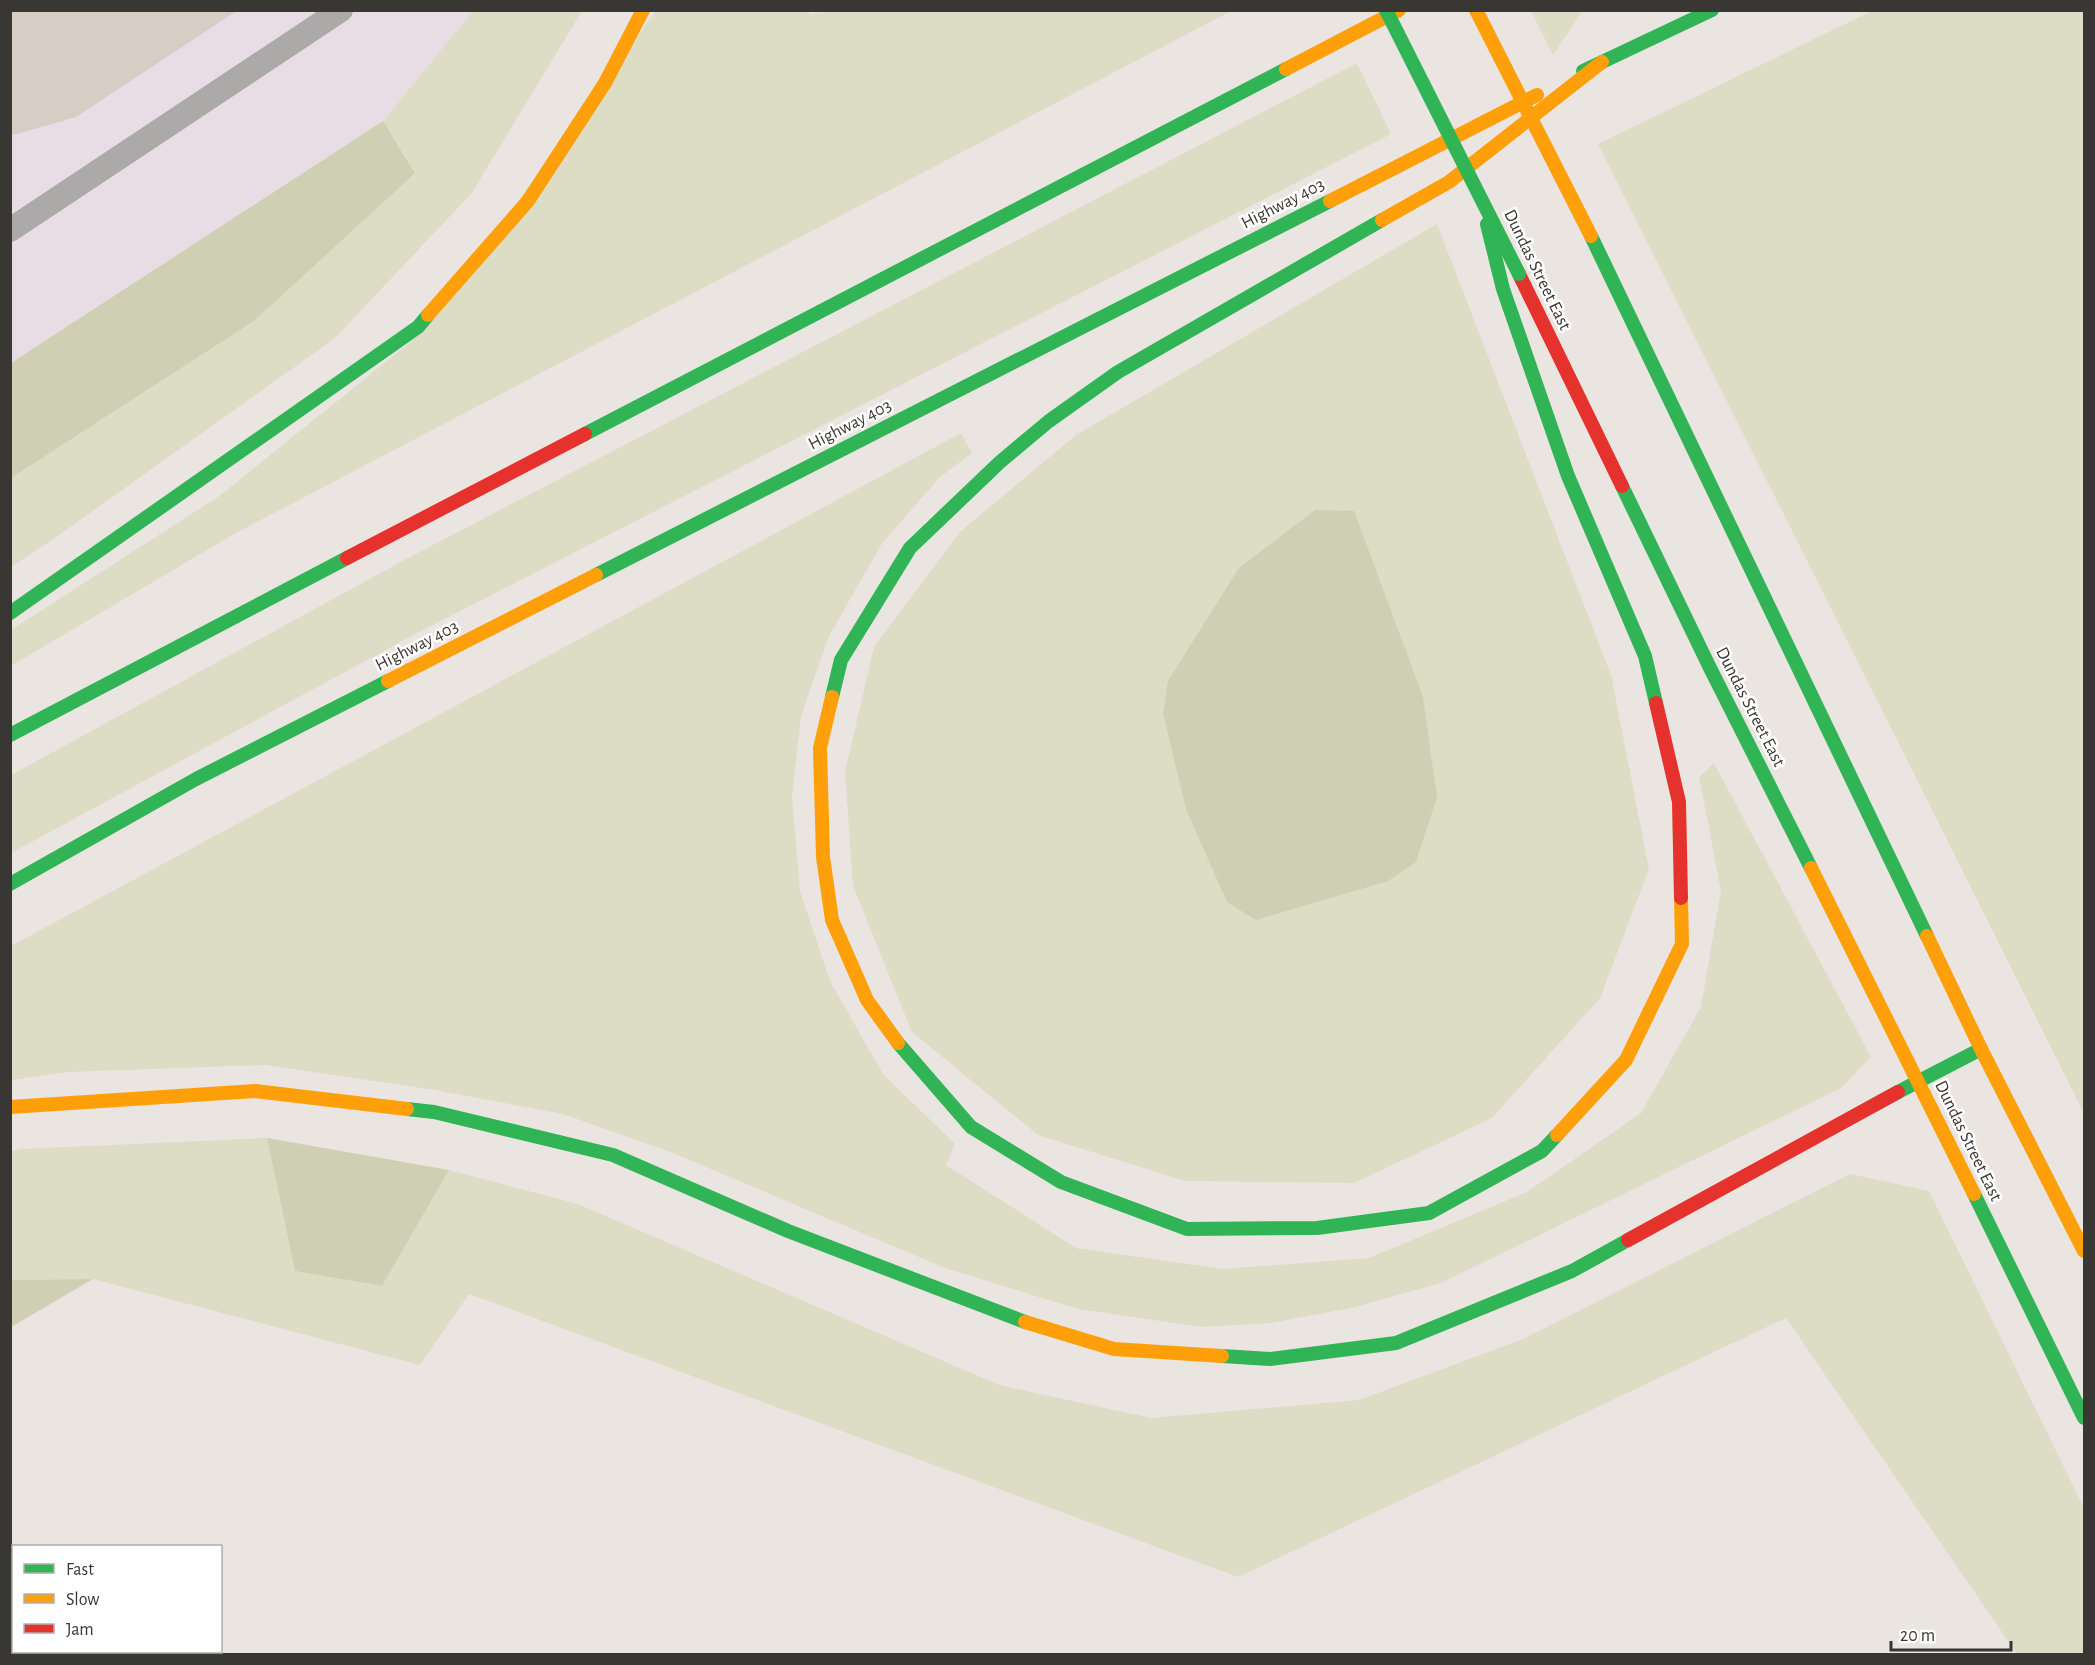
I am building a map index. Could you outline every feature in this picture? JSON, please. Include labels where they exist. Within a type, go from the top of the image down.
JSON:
[{"type":"main road","points":[[10,613],[418,327],[528,201],[605,83],[643,10]]},
{"type":"main road","name":"Dundas Street East","points":[[1386,10],[2085,1418]]},
{"type":"main road","points":[[1369,25],[1392,10]]},
{"type":"main road","points":[[10,735],[1399,10]]},
{"type":"main road","points":[[1476,10],[1591,236],[1981,1049],[2085,1251]]},
{"type":"main road","name":"Highway 403","points":[[10,884],[196,779],[1602,62],[1712,10]]},
{"type":"main road","points":[[1481,199],[1503,289],[1568,476],[1645,656],[1679,802],[1682,944],[1626,1060],[1542,1151],[1429,1213],[1317,1228],[1187,1229],[1061,1182],[971,1127],[905,1053],[867,1000],[832,920],[823,857],[820,748],[841,660],[910,548],[1000,462],[1049,421],[1118,372],[1183,333],[1449,182],[1602,62]]},
{"type":"main road","points":[[10,1107],[255,1091],[434,1112],[613,1155],[788,1231],[988,1309],[1114,1349],[1269,1359],[1396,1343],[1572,1271],[1918,1080],[1981,1049]]},
{"type":"lane","points":[[10,230],[341,10]]},
{"type":"shaded area","points":[[11,11],[473,11],[383,121],[11,363]]},
{"type":"green space","points":[[804,10],[812,14],[837,10],[1231,11],[234,534],[11,666],[11,630],[218,497],[422,333],[656,11]]},
{"type":"green space","points":[[1874,10],[2084,11],[2084,1113],[1598,144]]},
{"type":"green space","points":[[473,11],[582,11],[471,194],[334,339],[11,567],[11,478],[254,321],[415,172],[383,121]]},
{"type":"green space","points":[[1531,11],[1579,11],[1581,13],[1553,55]]},
{"type":"green space","points":[[1357,63],[1391,134],[417,633],[11,853],[11,775],[408,558]]},
{"type":"green space","points":[[383,121],[415,173],[254,321],[11,478],[11,363]]},
{"type":"green space","points":[[1437,224],[1611,675],[1649,869],[1600,998],[1492,1118],[1354,1183],[1185,1181],[1038,1135],[912,1032],[853,886],[845,772],[874,647],[961,531],[1076,435]]},
{"type":"green space","points":[[961,433],[972,453],[939,478],[881,545],[829,636],[801,716],[792,797],[800,891],[830,981],[883,1074],[955,1144],[946,1165],[1076,1248],[1223,1269],[1369,1258],[1527,1192],[1641,1113],[1701,1007],[1721,891],[1699,777],[1714,763],[1871,1057],[1841,1088],[1441,1283],[1351,1308],[1271,1323],[1202,1327],[1078,1309],[945,1268],[673,1153],[563,1114],[435,1090],[266,1065],[68,1072],[11,1080],[11,946]]},
{"type":"green space","points":[[1315,510],[1354,511],[1423,697],[1437,797],[1416,862],[1388,881],[1256,920],[1227,902],[1186,809],[1163,713],[1168,681],[1239,568]]},
{"type":"green space","points":[[267,1138],[295,1271],[382,1286],[449,1170],[578,1204],[999,1385],[1151,1418],[1359,1400],[1523,1339],[1850,1174],[1929,1191],[2084,1508],[2084,1654],[2017,1654],[1786,1318],[1238,1577],[469,1294],[420,1365],[93,1279],[11,1280],[10,1152],[21,1149]]},
{"type":"green space","points":[[267,1138],[449,1170],[382,1286],[295,1271]]},
{"type":"green space","points":[[93,1279],[11,1327],[11,1280]]},
{"type":"building","points":[[10,10],[238,10],[76,117],[10,136]]},
{"type":"traffic: fast","points":[[1386,10],[1519,274]]},
{"type":"traffic: fast","points":[[1583,71],[1712,10]]},
{"type":"traffic: fast","points":[[585,434],[1286,69]]},
{"type":"traffic: fast","points":[[596,575],[1330,201]]},
{"type":"traffic: fast","points":[[832,697],[841,660],[910,548],[1000,462],[1049,421],[1118,372],[1382,220]]},
{"type":"traffic: fast","points":[[1487,224],[1503,289],[1568,476],[1645,656],[1656,703]]},
{"type":"traffic: fast","points":[[1591,236],[1927,936]]},
{"type":"traffic: fast","points":[[10,613],[418,327],[428,315]]},
{"type":"traffic: fast","points":[[1622,486],[1711,670],[1811,868]]},
{"type":"traffic: fast","points":[[10,735],[347,558]]},
{"type":"traffic: fast","points":[[10,884],[196,779],[388,681]]},
{"type":"traffic: fast","points":[[898,1043],[971,1127],[1061,1182],[1187,1229],[1317,1228],[1429,1213],[1542,1151],[1557,1135]]},
{"type":"traffic: fast","points":[[1898,1092],[1981,1049]]},
{"type":"traffic: fast","points":[[407,1109],[434,1112],[613,1155],[788,1231],[1025,1322]]},
{"type":"traffic: fast","points":[[1974,1194],[2084,1418]]},
{"type":"traffic: fast","points":[[1222,1356],[1270,1359],[1396,1343],[1572,1271],[1628,1240]]},
{"type":"traffic: slow","points":[[428,315],[528,201],[605,83],[643,10]]},
{"type":"traffic: slow","points":[[1286,69],[1399,10]]},
{"type":"traffic: slow","points":[[1476,10],[1591,236]]},
{"type":"traffic: slow","points":[[1382,220],[1449,182],[1602,62]]},
{"type":"traffic: slow","points":[[1330,201],[1537,95]]},
{"type":"traffic: slow","points":[[388,681],[596,575]]},
{"type":"traffic: slow","points":[[832,697],[820,748],[823,857],[832,920],[867,1000],[898,1043]]},
{"type":"traffic: slow","points":[[1811,868],[1974,1194]]},
{"type":"traffic: slow","points":[[1557,1135],[1626,1060],[1682,944],[1681,898]]},
{"type":"traffic: slow","points":[[1927,936],[1981,1049],[2084,1251]]},
{"type":"traffic: slow","points":[[10,1107],[255,1091],[407,1109]]},
{"type":"traffic: slow","points":[[1025,1322],[1114,1349],[1222,1356]]},
{"type":"traffic: jam","points":[[1519,274],[1622,486]]},
{"type":"traffic: jam","points":[[347,558],[585,434]]},
{"type":"traffic: jam","points":[[1656,703],[1679,802],[1681,898]]},
{"type":"traffic: jam","points":[[1628,1240],[1898,1092]]}]
